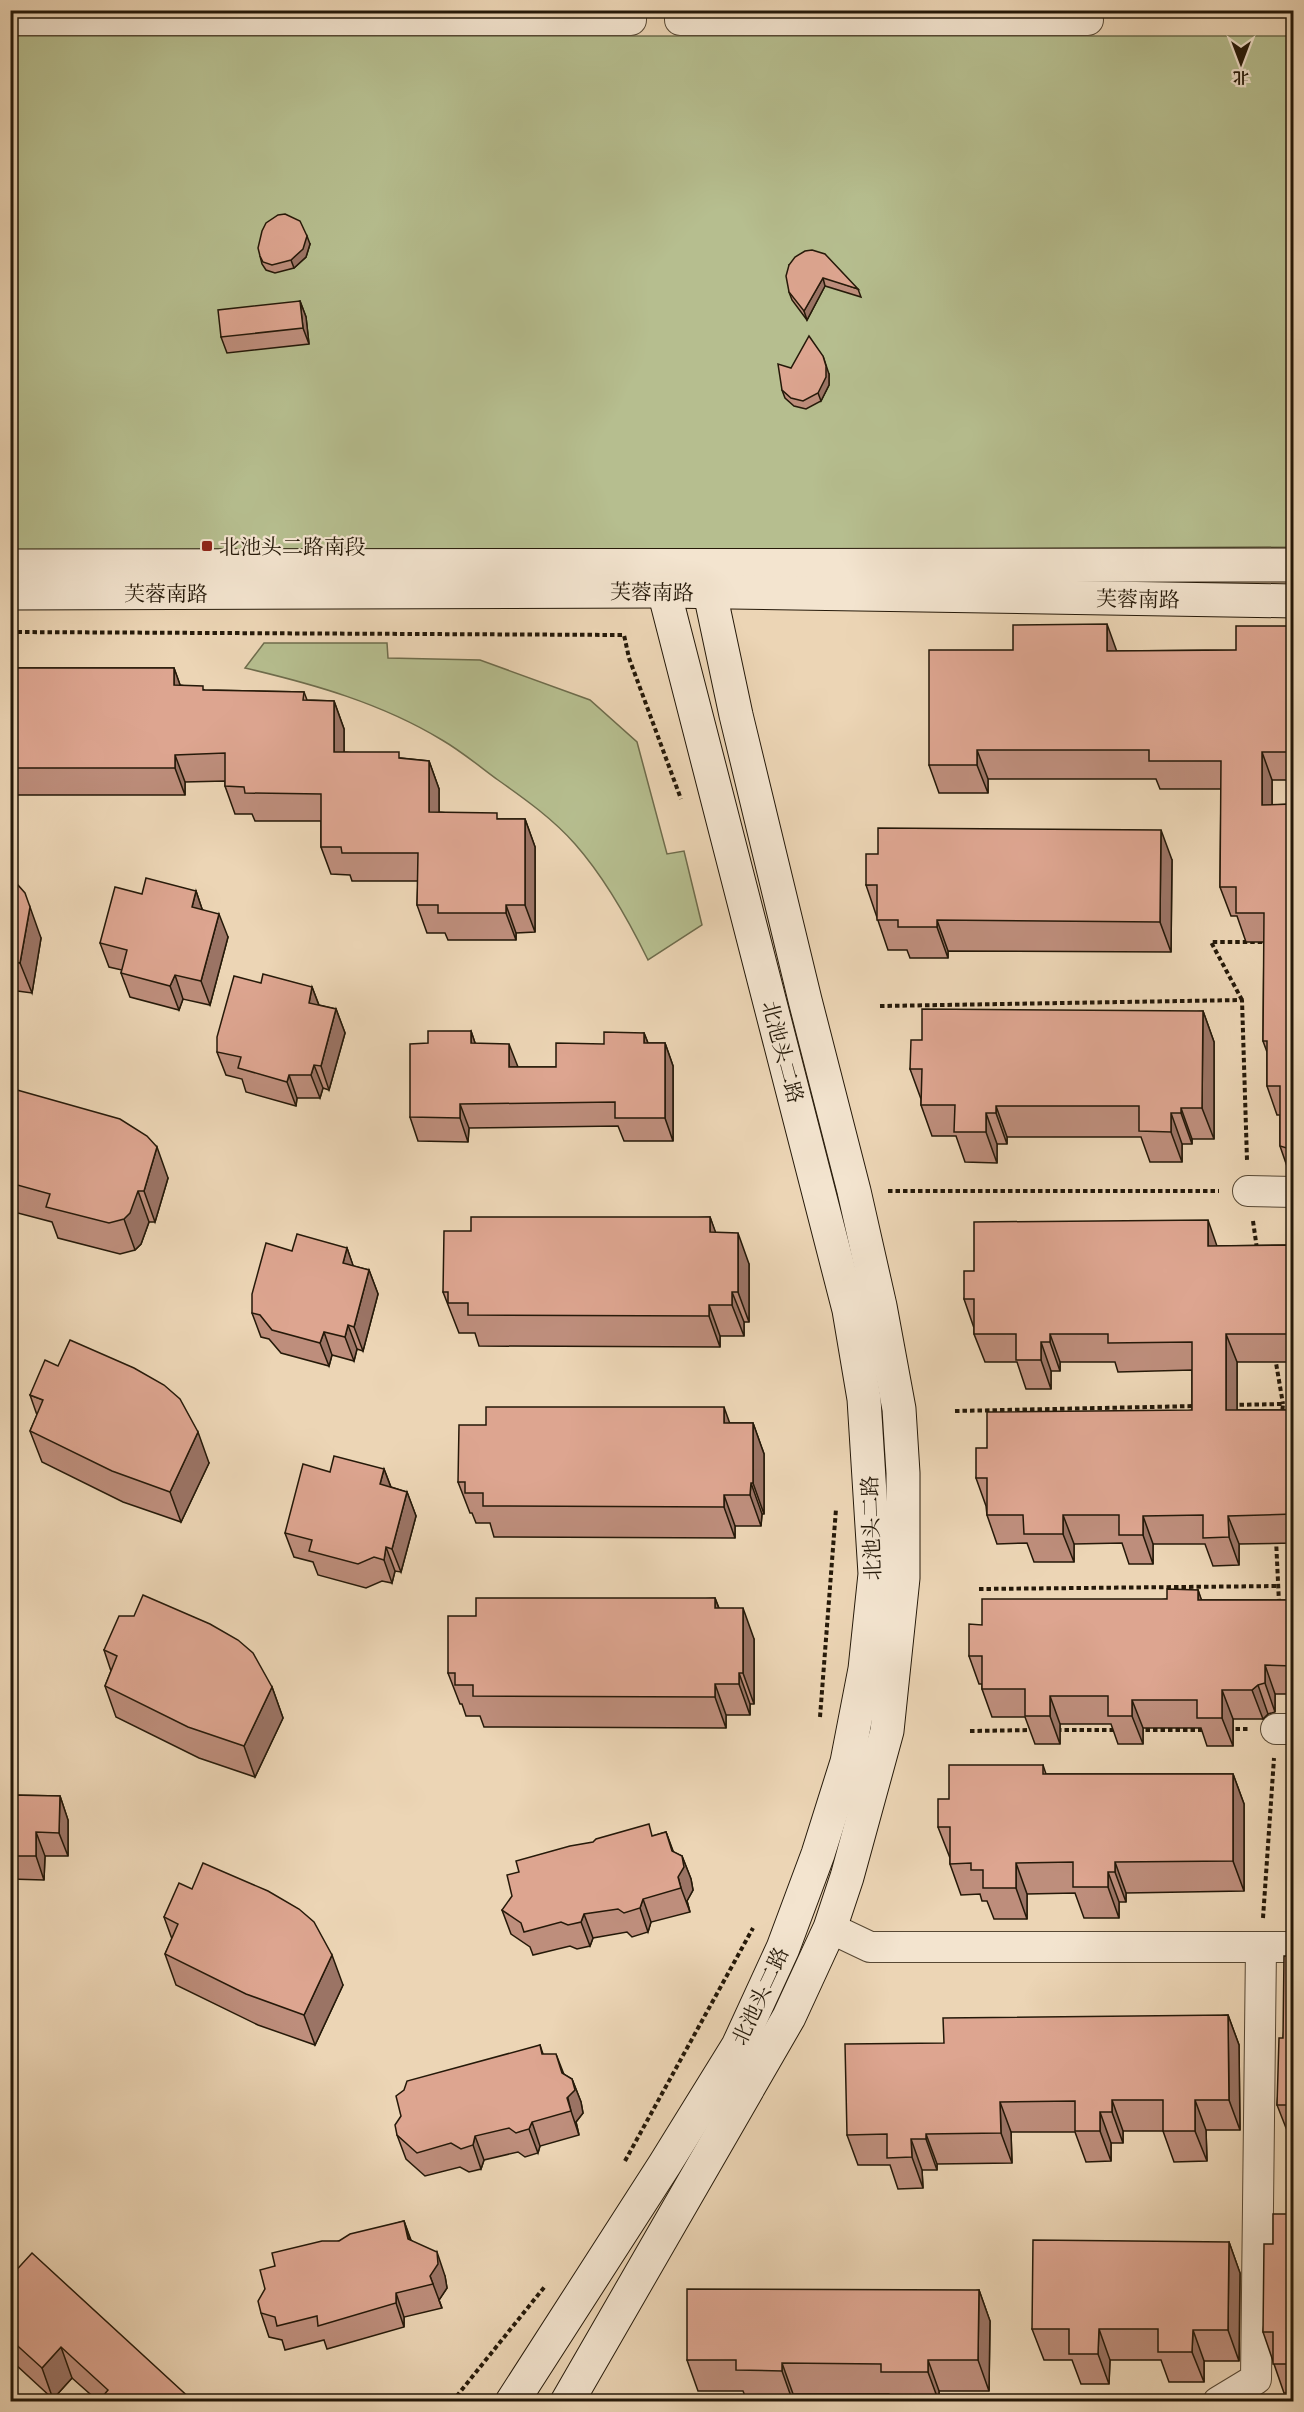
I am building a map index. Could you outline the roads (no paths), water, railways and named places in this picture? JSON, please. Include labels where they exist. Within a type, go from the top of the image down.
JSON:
[{"type":"main road","name":"芙蓉南路","points":[[10,566],[1293,565]]},
{"type":"main road","name":"芙蓉南路","points":[[10,593],[664,591],[1293,601]]},
{"type":"main road","name":"北池头二路","points":[[512,2402],[738,2046],[783,1948],[818,1854],[847,1762],[865,1669],[875,1574],[864,1399],[849,1310],[664,591]]},
{"type":"main road","name":"北池头二路","points":[[567,2402],[789,2017],[830,1928],[847,1877],[887,1731],[903,1578],[903,1473],[899,1409],[880,1306],[854,1191],[744,749],[710,593]]},
{"type":"street","points":[[10,20],[631,20],[631,10]]},
{"type":"street","points":[[680,10],[680,20],[1088,20]]},
{"type":"street","points":[[1248,1191],[1293,1192]]},
{"type":"street","points":[[830,1928],[870,1947],[1293,1947]]},
{"type":"street","points":[[1218,2402],[1256,2379],[1261,1947]]},
{"type":"place","name":"北池头二路南段","points":[[207,546]]}]
